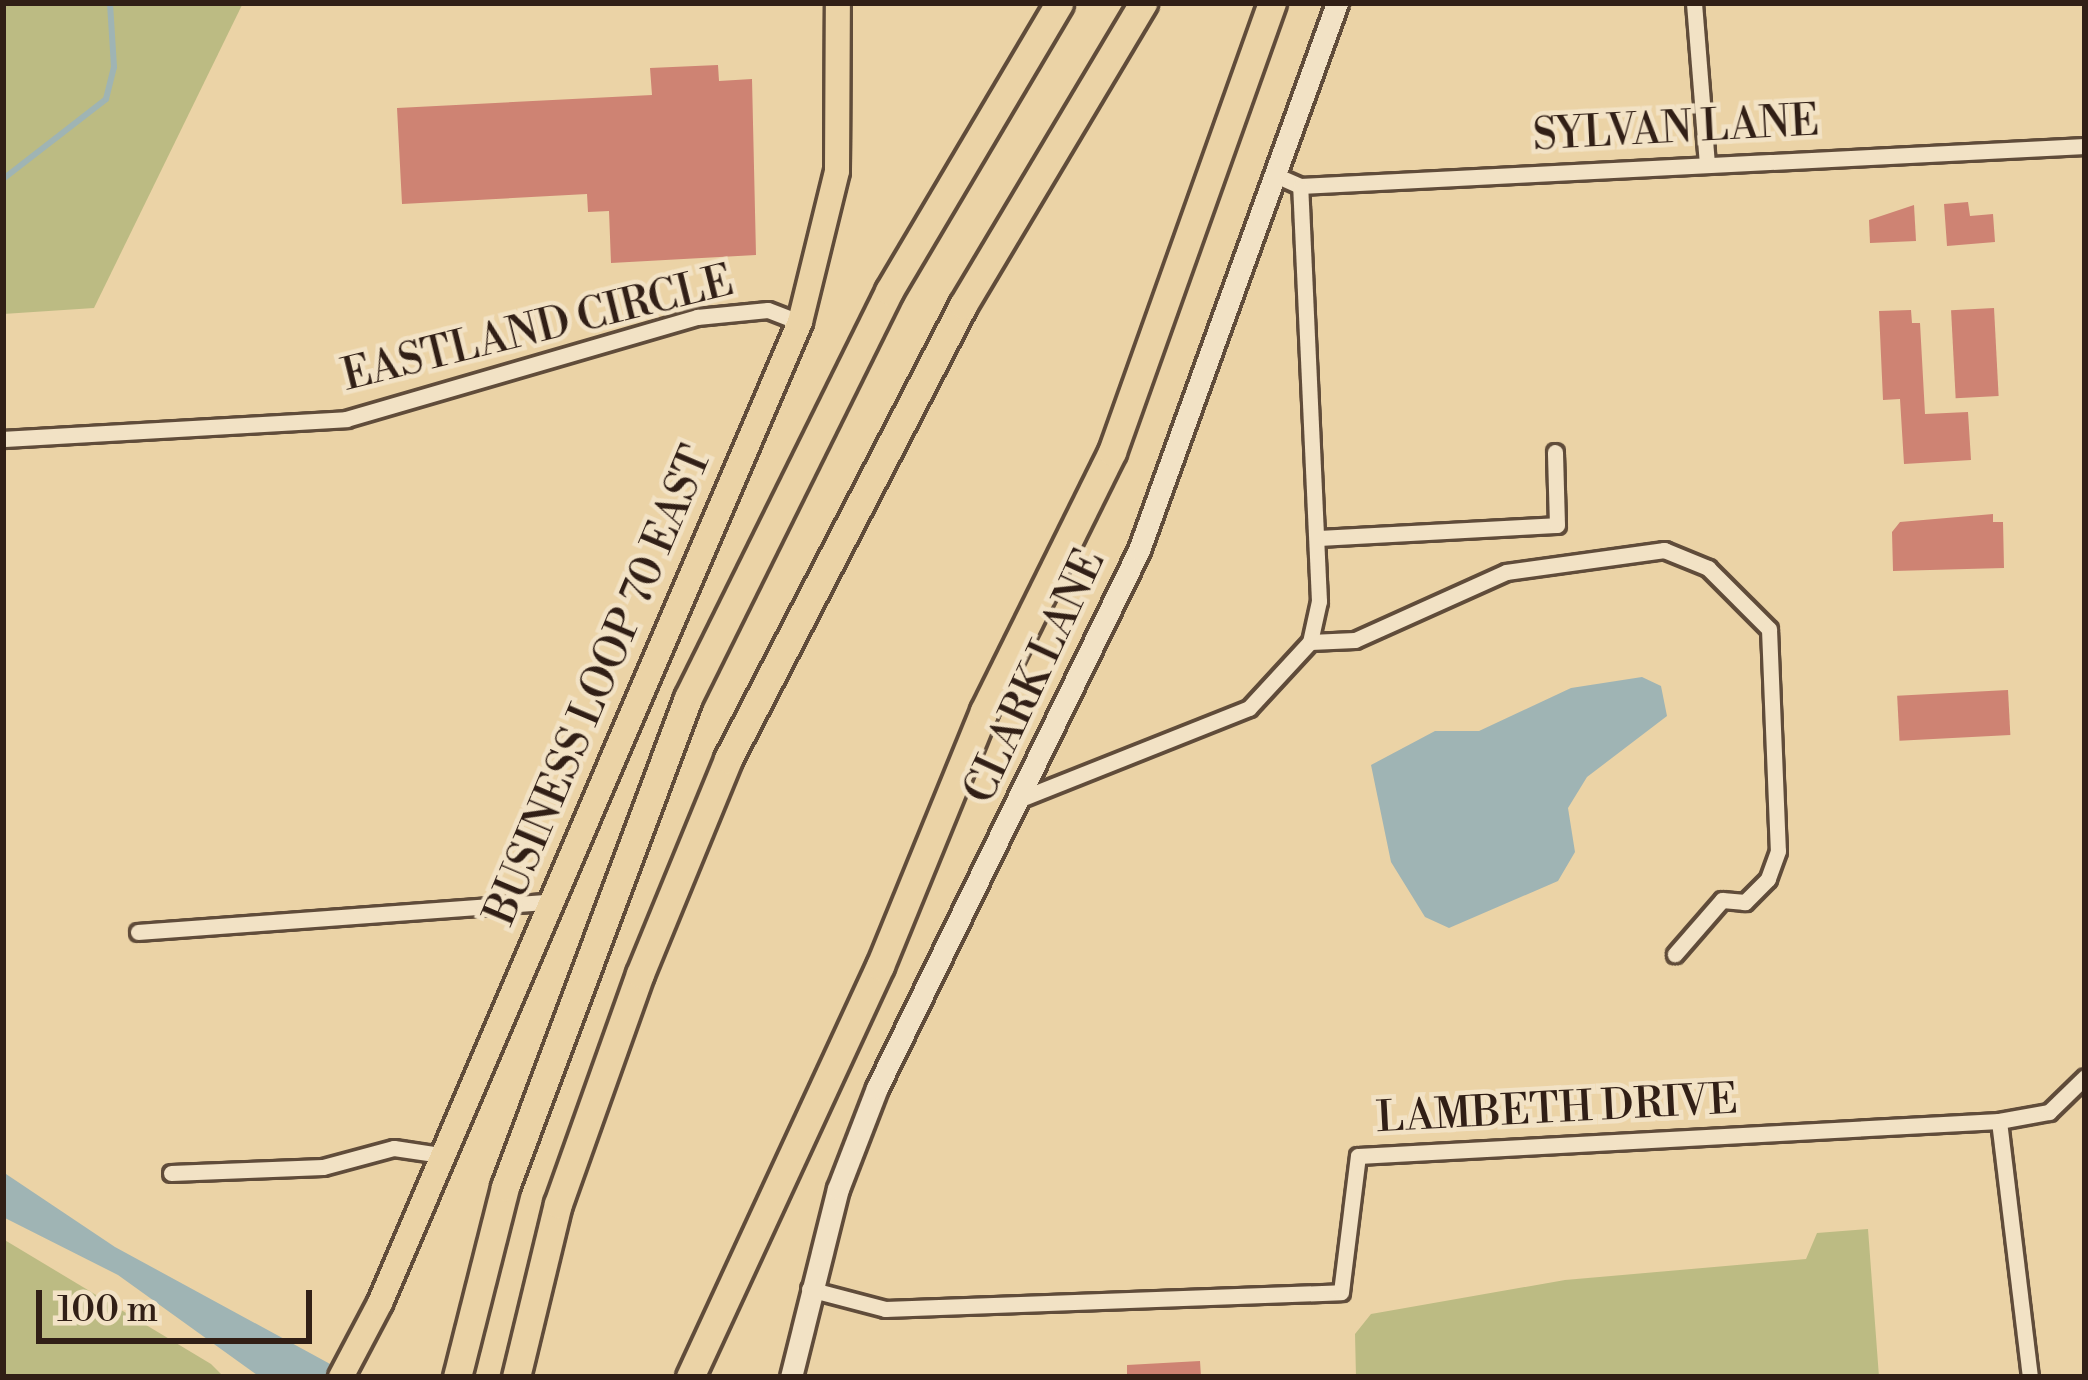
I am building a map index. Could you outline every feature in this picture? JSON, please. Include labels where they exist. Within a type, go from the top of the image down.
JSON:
[{"type":"highway","points":[[457,1377],[505,1187],[688,698],[889,291],[1059,3]]},
{"type":"highway","points":[[516,1377],[558,1204],[640,974],[728,759],[963,304],[1143,3]]},
{"type":"highway","points":[[690,1377],[880,966],[984,711],[1112,452],[1272,3]]},
{"type":"main road","name":"BUSINESS LOOP 70 EAST","points":[[341,1377],[380,1303],[800,322],[837,171],[838,3]]},
{"type":"street","name":"CLARK LANE","points":[[790,1377],[809,1289],[877,1088],[1023,798],[1139,550],[1337,3]]},
{"type":"street","points":[[1694,3],[1707,164]]},
{"type":"street","name":"SYLVAN LANE","points":[[1273,174],[1300,187],[2085,146]]},
{"type":"street","points":[[1023,798],[1249,708],[1310,642],[1319,602],[1300,187]]},
{"type":"street","name":"EASTLAND CIRCLE","points":[[3,439],[346,419],[697,317],[768,310],[800,322]]},
{"type":"street","points":[[1316,538],[1557,525],[1556,452]]},
{"type":"street","points":[[1310,642],[1355,640],[1506,572],[1664,550],[1708,568],[1769,629],[1778,851],[1757,890],[1745,902],[1722,900],[1675,954]]},
{"type":"street","points":[[138,932],[548,902]]},
{"type":"street","points":[[2030,1377],[1999,1121],[2049,1112],[2085,1077]]},
{"type":"street","name":"LAMBETH DRIVE","points":[[809,1289],[885,1309],[1341,1292],[1358,1156],[1999,1121]]},
{"type":"street","points":[[171,1173],[322,1168],[394,1148],[441,1155]]},
{"type":"shaded area","points":[[3,3],[243,3],[94,308],[3,314]]},
{"type":"shaded area","points":[[1642,677],[1661,686],[1667,716],[1587,777],[1568,808],[1575,852],[1558,881],[1449,928],[1425,917],[1391,862],[1371,765],[1435,731],[1479,731],[1571,688]]},
{"type":"shaded area","points":[[3,1172],[115,1247],[354,1377],[260,1377],[118,1275],[3,1217]]},
{"type":"shaded area","points":[[1868,1229],[1879,1377],[1356,1377],[1355,1334],[1371,1314],[1565,1280],[1806,1259],[1817,1233]]},
{"type":"shaded area","points":[[3,1239],[211,1364],[224,1377],[3,1377]]},
{"type":"building","points":[[718,65],[719,81],[752,79],[756,255],[611,263],[609,211],[588,212],[587,194],[402,204],[397,108],[652,95],[650,68]]},
{"type":"building","points":[[1968,202],[1970,216],[1993,214],[1995,242],[1947,246],[1944,204]]},
{"type":"building","points":[[1914,205],[1916,241],[1870,243],[1869,220]]},
{"type":"building","points":[[1994,308],[1999,396],[1956,398],[1951,310]]},
{"type":"building","points":[[1911,310],[1912,323],[1920,323],[1925,414],[1968,412],[1971,460],[1904,464],[1900,399],[1883,400],[1879,311]]},
{"type":"building","points":[[1993,514],[1993,522],[2003,522],[2004,568],[1893,571],[1892,532],[1900,522]]},
{"type":"building","points":[[2008,690],[2010,735],[1900,741],[1897,696]]},
{"type":"building","points":[[1200,1361],[1201,1377],[1127,1377],[1127,1365]]},
{"type":"waterway","points":[[3,179],[106,99],[114,67],[110,3]]}]
